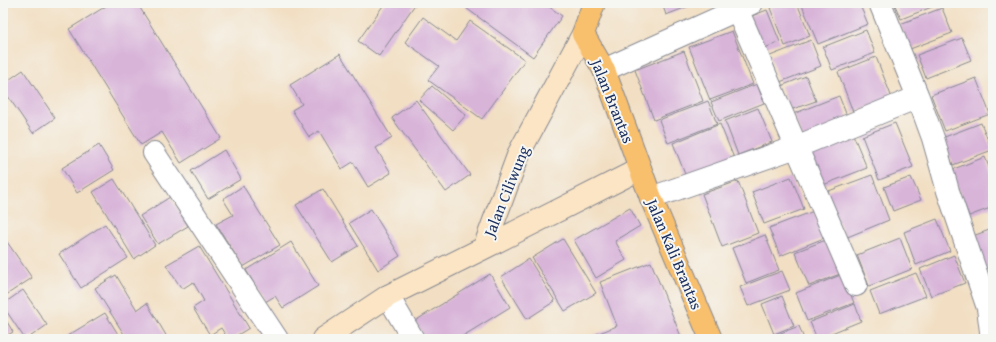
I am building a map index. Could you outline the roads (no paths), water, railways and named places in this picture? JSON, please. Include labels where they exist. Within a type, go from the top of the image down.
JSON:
[{"type":"main road","points":[[584,34],[594,3]]},
{"type":"main road","name":"Jalan Brantas","points":[[584,34],[604,70],[640,169]]},
{"type":"main road","name":"Jalan Ciliwung","points":[[323,339],[388,296],[484,248],[519,153],[584,34]]},
{"type":"main road","points":[[484,248],[640,169]]},
{"type":"main road","name":"Jalan Kali Brantas","points":[[640,169],[711,339]]},
{"type":"street","points":[[880,3],[918,97],[988,308],[992,339]]},
{"type":"street","points":[[604,70],[745,6],[796,147],[856,285]]},
{"type":"street","points":[[651,198],[796,147],[918,97]]},
{"type":"street","points":[[154,153],[277,339]]},
{"type":"street","points":[[388,296],[413,339]]}]
